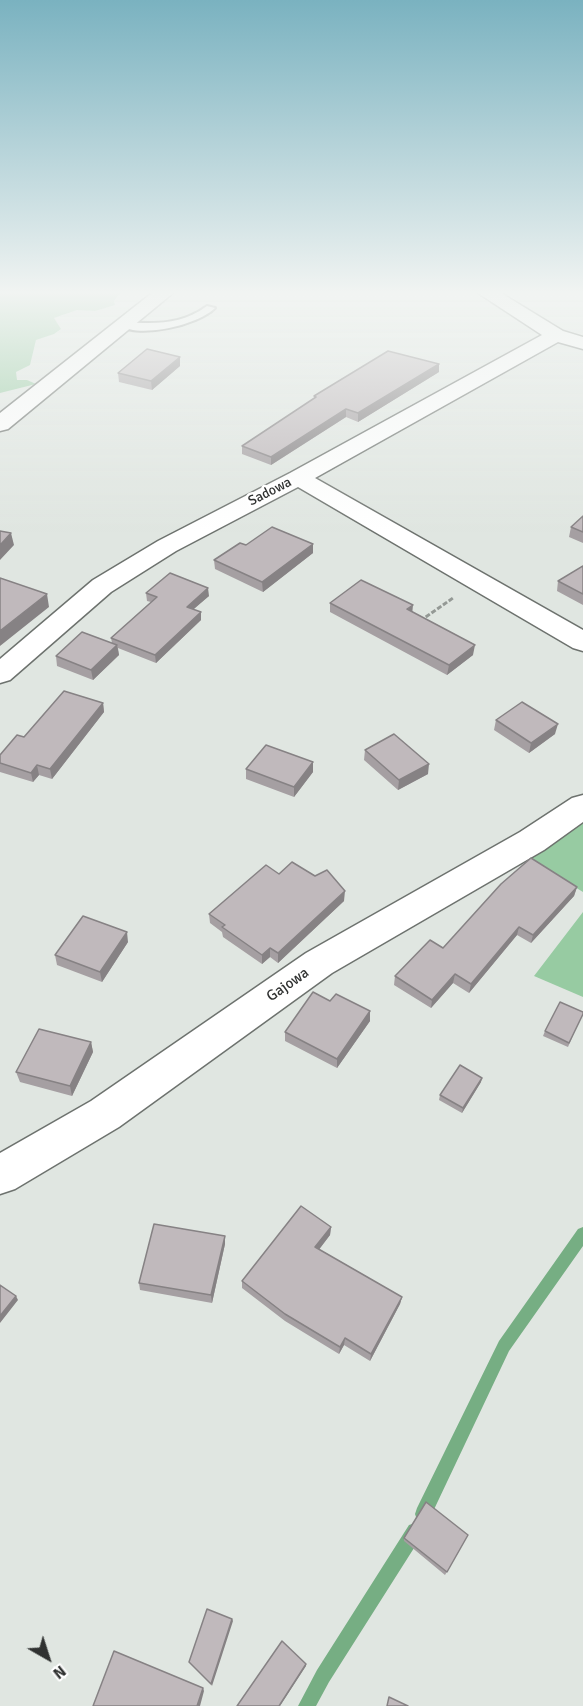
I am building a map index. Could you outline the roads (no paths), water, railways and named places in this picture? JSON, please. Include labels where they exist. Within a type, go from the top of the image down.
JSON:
[{"type":"street","points":[[0,424],[64,373]]},
{"type":"street","name":"Sadowa","points":[[0,674],[102,586],[167,546],[298,478],[484,373]]},
{"type":"street","points":[[298,478],[583,642]]},
{"type":"street","name":"Gajowa","points":[[0,1175],[105,1114],[319,963],[532,841],[583,806]]},
{"type":"waterway","points":[[423,1514],[504,1346],[583,1234]]},
{"type":"waterway","points":[[307,1706],[323,1676],[415,1531]]}]
